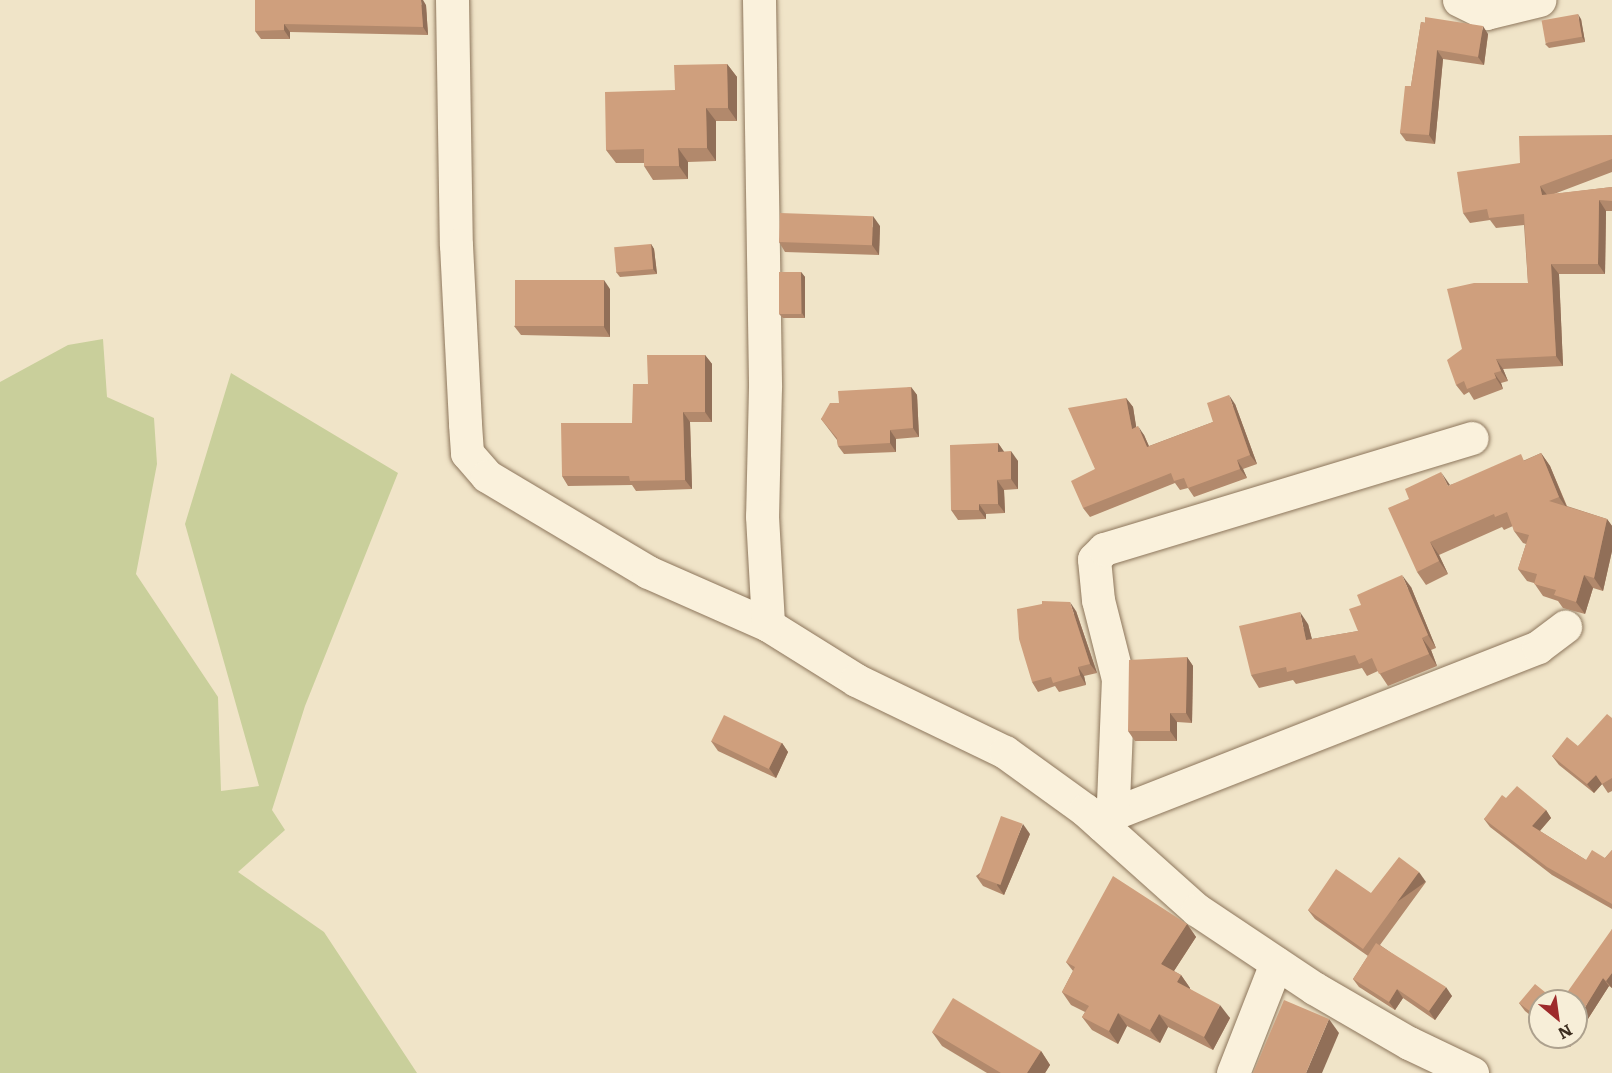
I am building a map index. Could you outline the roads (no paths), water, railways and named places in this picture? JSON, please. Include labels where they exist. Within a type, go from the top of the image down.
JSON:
[{"type":"street","points":[[452,0],[456,245],[467,453],[487,476],[648,572],[768,626],[856,680],[1005,752],[1105,821],[1197,910],[1276,963],[1409,1043],[1472,1073]]},
{"type":"street","points":[[759,0],[765,387],[762,516],[768,626]]},
{"type":"street","points":[[1459,0],[1486,13],[1539,0]]},
{"type":"street","points":[[1105,821],[1113,802],[1118,679],[1098,600],[1094,559],[1104,549],[1472,438]]},
{"type":"street","points":[[1105,821],[1538,646],[1565,627]]},
{"type":"street","points":[[1233,1073],[1276,963]]}]
